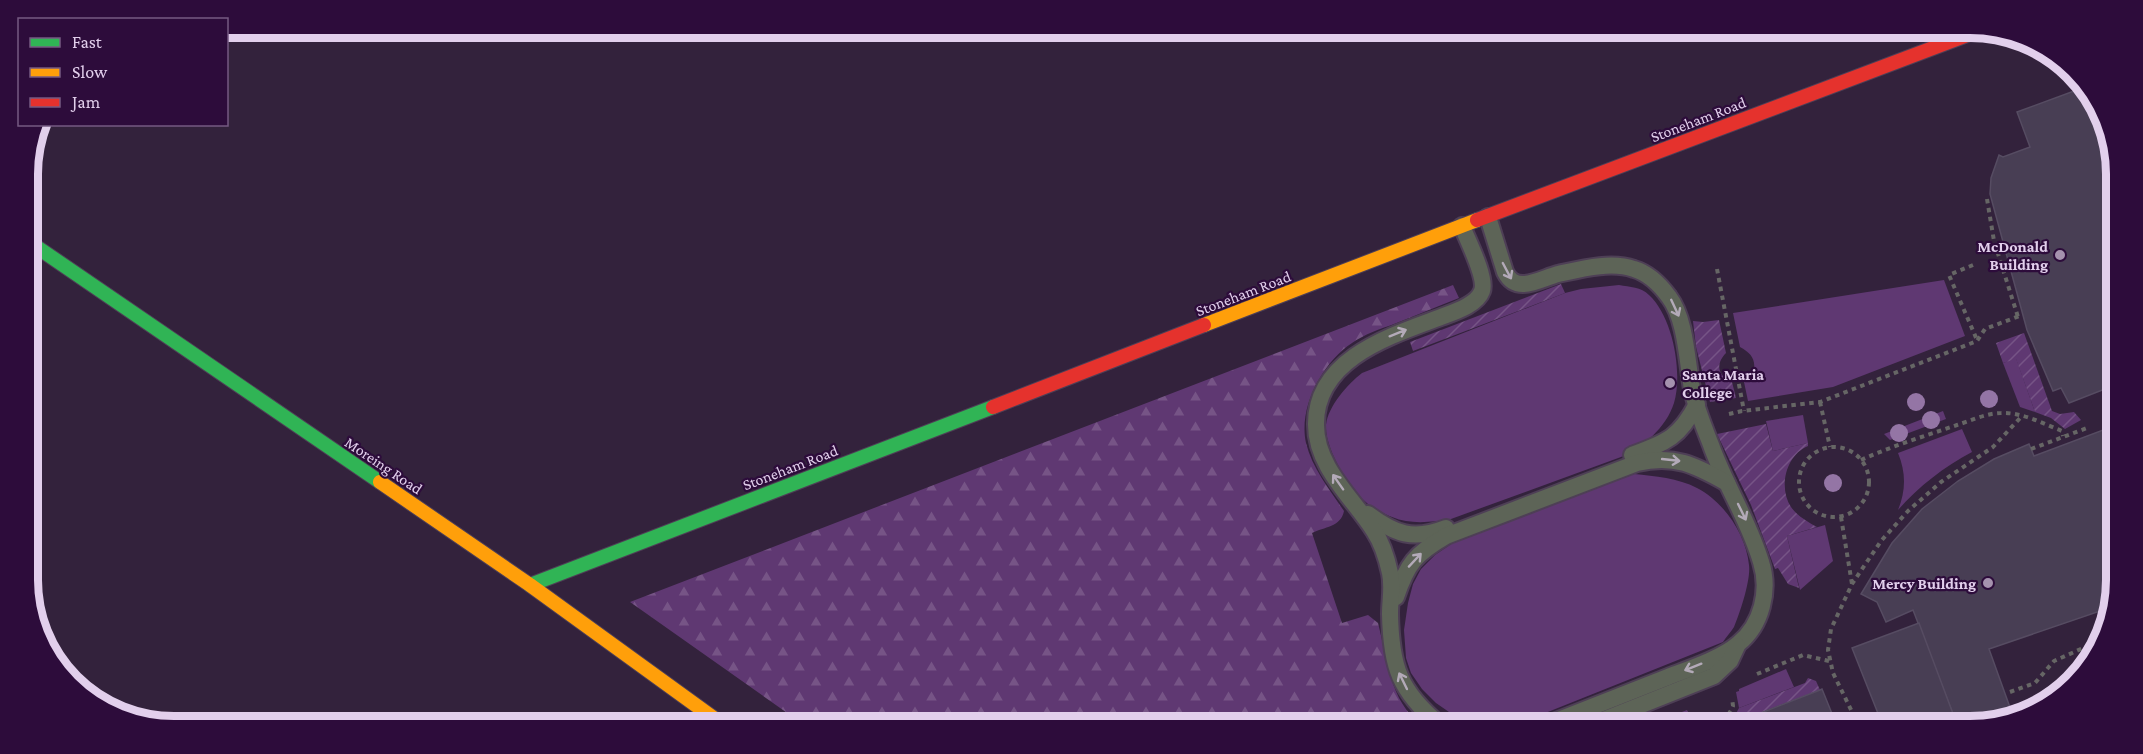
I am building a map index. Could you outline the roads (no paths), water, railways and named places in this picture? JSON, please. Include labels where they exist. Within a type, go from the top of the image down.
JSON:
[{"type":"street","name":"Stoneham Road","points":[[530,585],[1462,226],[1959,38]]},
{"type":"street","name":"Moreing Road","points":[[38,249],[530,585],[711,716]]},
{"type":"lane","points":[[1488,217],[1505,272],[1509,279],[1516,283],[1525,284],[1558,274],[1618,265],[1636,269],[1657,283],[1671,299],[1679,316],[1693,392],[1703,422],[1720,469],[1746,521],[1762,563],[1766,585],[1761,612],[1750,632],[1737,646],[1730,661],[1714,676],[1614,716]]},
{"type":"lane","points":[[1431,716],[1414,701],[1402,682],[1392,656],[1390,612],[1393,586],[1383,548],[1374,531],[1337,481],[1322,453],[1316,427],[1317,403],[1326,385],[1355,356],[1396,333],[1454,312],[1476,299],[1482,292],[1483,283],[1479,269],[1462,226]]},
{"type":"lane","points":[[1354,504],[1397,532],[1411,535],[1431,534],[1670,440],[1684,425],[1697,404]]},
{"type":"lane","points":[[1390,612],[1404,574],[1413,561],[1428,546],[1446,536],[1637,463],[1665,459],[1680,460],[1727,483]]},
{"type":"lane","points":[[1569,716],[1700,665],[1737,646]]},
{"type":"lane","points":[[1642,687],[1666,696]]},
{"type":"place","name":"McDonald Building","points":[[2060,255]]},
{"type":"place","name":"Santa Maria College","points":[[1670,383]]},
{"type":"place","name":"Mercy Building","points":[[1988,583]]}]
